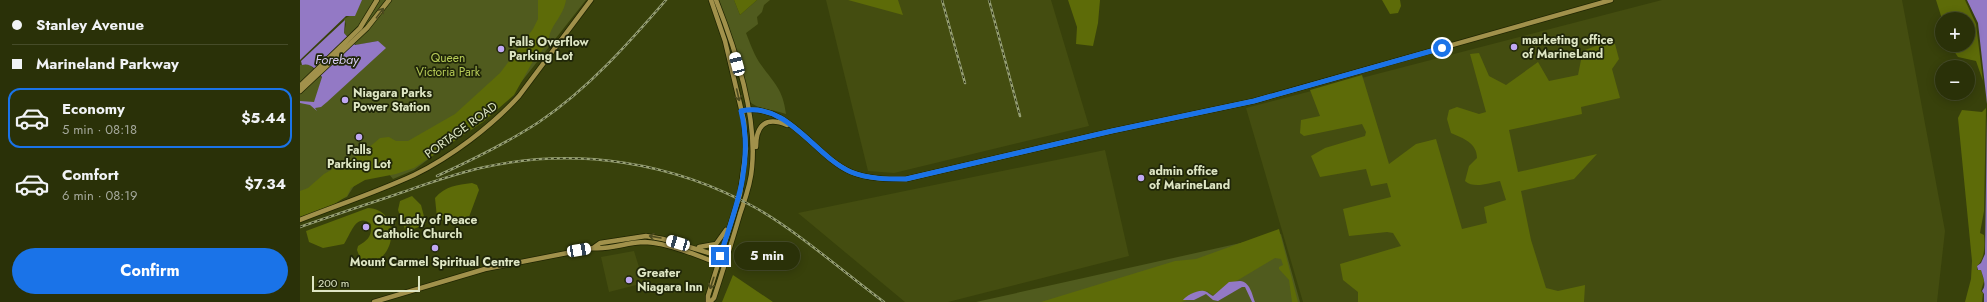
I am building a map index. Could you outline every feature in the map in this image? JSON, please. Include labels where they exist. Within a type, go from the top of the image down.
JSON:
[{"type":"main road","points":[[352,40],[364,24],[377,0]]},
{"type":"main road","points":[[300,86],[373,21],[389,0]]},
{"type":"main road","name":"PORTAGE ROAD","points":[[300,220],[413,175],[434,164],[483,130],[507,110],[519,96],[591,0]]},
{"type":"main road","points":[[711,0],[724,35],[741,111],[746,141],[746,161],[740,194],[708,296],[709,302],[714,298],[753,176],[756,134],[760,128],[772,121],[778,121],[793,127]]},
{"type":"main road","points":[[716,0],[733,49],[748,110],[753,152],[752,169],[747,194]]},
{"type":"main road","points":[[741,111],[748,110],[767,112],[781,117],[839,164],[850,171],[884,179],[906,179],[1112,131],[1254,101],[1611,0]]},
{"type":"main road","points":[[300,91],[316,73]]},
{"type":"main road","points":[[693,247],[705,247],[716,244],[731,222]]},
{"type":"main road","points":[[593,248],[600,243],[646,236],[693,247],[727,258]]},
{"type":"main road","points":[[374,302],[485,269],[593,248],[602,249],[635,243],[652,243],[724,266]]},
{"type":"shaded area","points":[[538,0],[566,0],[562,12],[553,27],[549,37],[549,42],[532,63],[514,95],[483,122],[414,168],[396,174],[365,180],[351,188],[347,196],[325,210],[300,219],[300,191],[308,188],[324,174],[366,150],[380,138],[389,137],[396,141],[408,141],[455,114],[500,73],[533,29],[538,19]]},
{"type":"shaded area","points":[[734,0],[757,0],[740,15]]},
{"type":"shaded area","points":[[826,0],[1051,0],[1089,126],[894,173],[868,171]]},
{"type":"shaded area","points":[[848,0],[898,0],[903,15]]},
{"type":"shaded area","points":[[1068,0],[1100,0],[1098,23],[1093,46],[1076,44],[1077,27]]},
{"type":"shaded area","points":[[1382,0],[1400,0],[1401,6],[1398,13],[1390,14]]},
{"type":"shaded area","points":[[1662,0],[1902,0],[1945,231],[1937,302],[1303,302],[1246,108]]},
{"type":"shaded area","points":[[1936,0],[1965,0],[1970,12],[1940,12]]},
{"type":"shaded area","points":[[1975,22],[1983,81],[1975,60],[1958,57],[1955,52],[1975,52]]},
{"type":"shaded area","points":[[1609,41],[1615,44],[1619,59],[1612,69],[1620,98],[1581,107],[1582,114],[1509,130],[1518,172],[1597,154],[1574,179],[1521,191],[1531,240],[1546,288],[1558,291],[1585,285],[1584,302],[1358,302],[1358,292],[1343,280],[1340,264],[1401,246],[1393,233],[1387,232],[1349,236],[1343,209],[1391,197],[1387,183],[1371,186],[1366,169],[1320,177],[1311,156],[1325,148],[1365,136],[1366,132],[1362,124],[1304,136],[1300,133],[1301,120],[1320,116],[1310,90],[1362,75],[1389,164],[1416,144],[1436,139],[1462,229],[1487,223],[1484,207],[1506,200],[1500,181],[1473,185],[1465,181],[1469,166],[1477,158],[1475,148],[1460,137],[1451,133],[1447,119],[1449,110],[1457,107],[1479,114],[1486,112],[1470,54],[1479,53],[1489,76],[1506,85],[1538,62],[1549,81],[1578,75],[1582,55],[1585,50]]},
{"type":"shaded area","points":[[1986,108],[1984,211],[1980,233],[1984,235],[1984,247],[1982,260],[1977,266],[1977,270],[1981,270],[1984,281],[1981,291],[1983,293],[1982,302],[1965,302],[1971,279],[1972,261],[1958,118],[1962,110],[1982,112]]},
{"type":"shaded area","points":[[1105,150],[1129,256],[948,302],[905,302],[798,213]]},
{"type":"shaded area","points":[[472,183],[477,185],[479,190],[469,217],[448,222],[437,218],[435,198],[439,194],[447,189],[461,184]]},
{"type":"shaded area","points":[[412,196],[421,205],[426,224],[406,232],[398,210],[400,201]]},
{"type":"shaded area","points":[[368,208],[379,211],[386,217],[390,226],[391,236],[389,246],[384,255],[376,261],[365,263],[360,258],[357,250],[358,246],[367,240],[370,235],[371,224],[366,221],[358,222],[354,226],[344,244],[323,248],[309,242],[306,231]]},
{"type":"shaded area","points":[[1279,229],[1298,302],[1292,302],[1289,280],[1279,269],[1279,267],[1283,265],[1281,259],[1275,258],[1213,295],[1207,291],[1182,302],[1041,302],[1175,261],[1196,259]]},
{"type":"shaded area","points":[[634,251],[644,283],[609,292],[601,257]]},
{"type":"shaded area","points":[[733,275],[773,302],[722,302]]},
{"type":"green space","name":"Queen Victoria Park","points":[[362,0],[586,0],[507,100],[414,170],[393,179],[388,173],[365,179],[354,186],[347,197],[300,215],[300,65],[309,64],[322,78],[314,104],[378,41],[356,45],[344,33],[346,24],[344,19],[355,13]]},
{"type":"green space","points":[[718,0],[734,0],[740,15],[757,0],[770,0],[764,5],[762,12],[757,17],[758,24],[746,33],[759,62],[780,91],[785,105],[786,114],[761,108],[749,101]]},
{"type":"green space","points":[[1281,234],[1300,302],[976,302]]},
{"type":"water","points":[[300,0],[362,0],[355,16],[346,16],[300,60]]},
{"type":"water","points":[[1967,0],[1987,0],[1987,104],[1978,23],[1975,17],[1975,12],[1973,12]]},
{"type":"water","name":"Forebay","points":[[345,20],[344,33],[355,45],[378,41],[386,48],[327,102],[321,107],[315,108],[317,111],[310,105],[300,103],[300,101],[314,102],[322,77],[311,66],[305,64],[302,65],[301,61]]},
{"type":"water","points":[[1987,115],[1987,302],[1984,302],[1984,294],[1982,291],[1984,281],[1981,270],[1978,270],[1977,266],[1981,263],[1985,254]]},
{"type":"water","points":[[1240,281],[1248,286],[1252,292],[1255,302],[1252,302],[1245,287],[1242,287],[1218,301],[1213,300],[1206,294],[1194,300],[1183,300],[1189,295],[1199,291],[1205,291],[1213,296],[1229,282]]},
{"type":"railway","points":[[437,176],[502,144],[527,130],[557,109],[607,65],[666,0]]},
{"type":"railway","points":[[942,0],[965,83]]},
{"type":"railway","points":[[989,0],[1020,116]]},
{"type":"railway","points":[[300,227],[443,178],[485,167],[520,161],[554,158],[589,159],[624,163],[692,179],[724,192],[756,208],[789,229],[884,302]]},
{"type":"place","name":"marketing office of MarineLand","points":[[1514,47]]},
{"type":"place","name":"Falls Overflow Parking Lot","points":[[501,49]]},
{"type":"place","name":"Niagara Parks Power Station","points":[[345,100]]},
{"type":"place","name":"Falls Parking Lot","points":[[359,137]]},
{"type":"place","name":"admin office of MarineLand","points":[[1141,178]]},
{"type":"place","name":"Our Lady of Peace Catholic Church","points":[[366,227]]},
{"type":"place","name":"Mount Carmel Spiritual Centre","points":[[435,248]]},
{"type":"place","name":"Greater Niagara Inn","points":[[629,280]]},
{"type":"route","points":[[720,256],[740,194],[744,175],[746,141],[744,121],[741,111],[748,110],[767,112],[781,117],[839,164],[850,171],[884,179],[906,179],[1112,131],[1254,101],[1442,48]]}]
